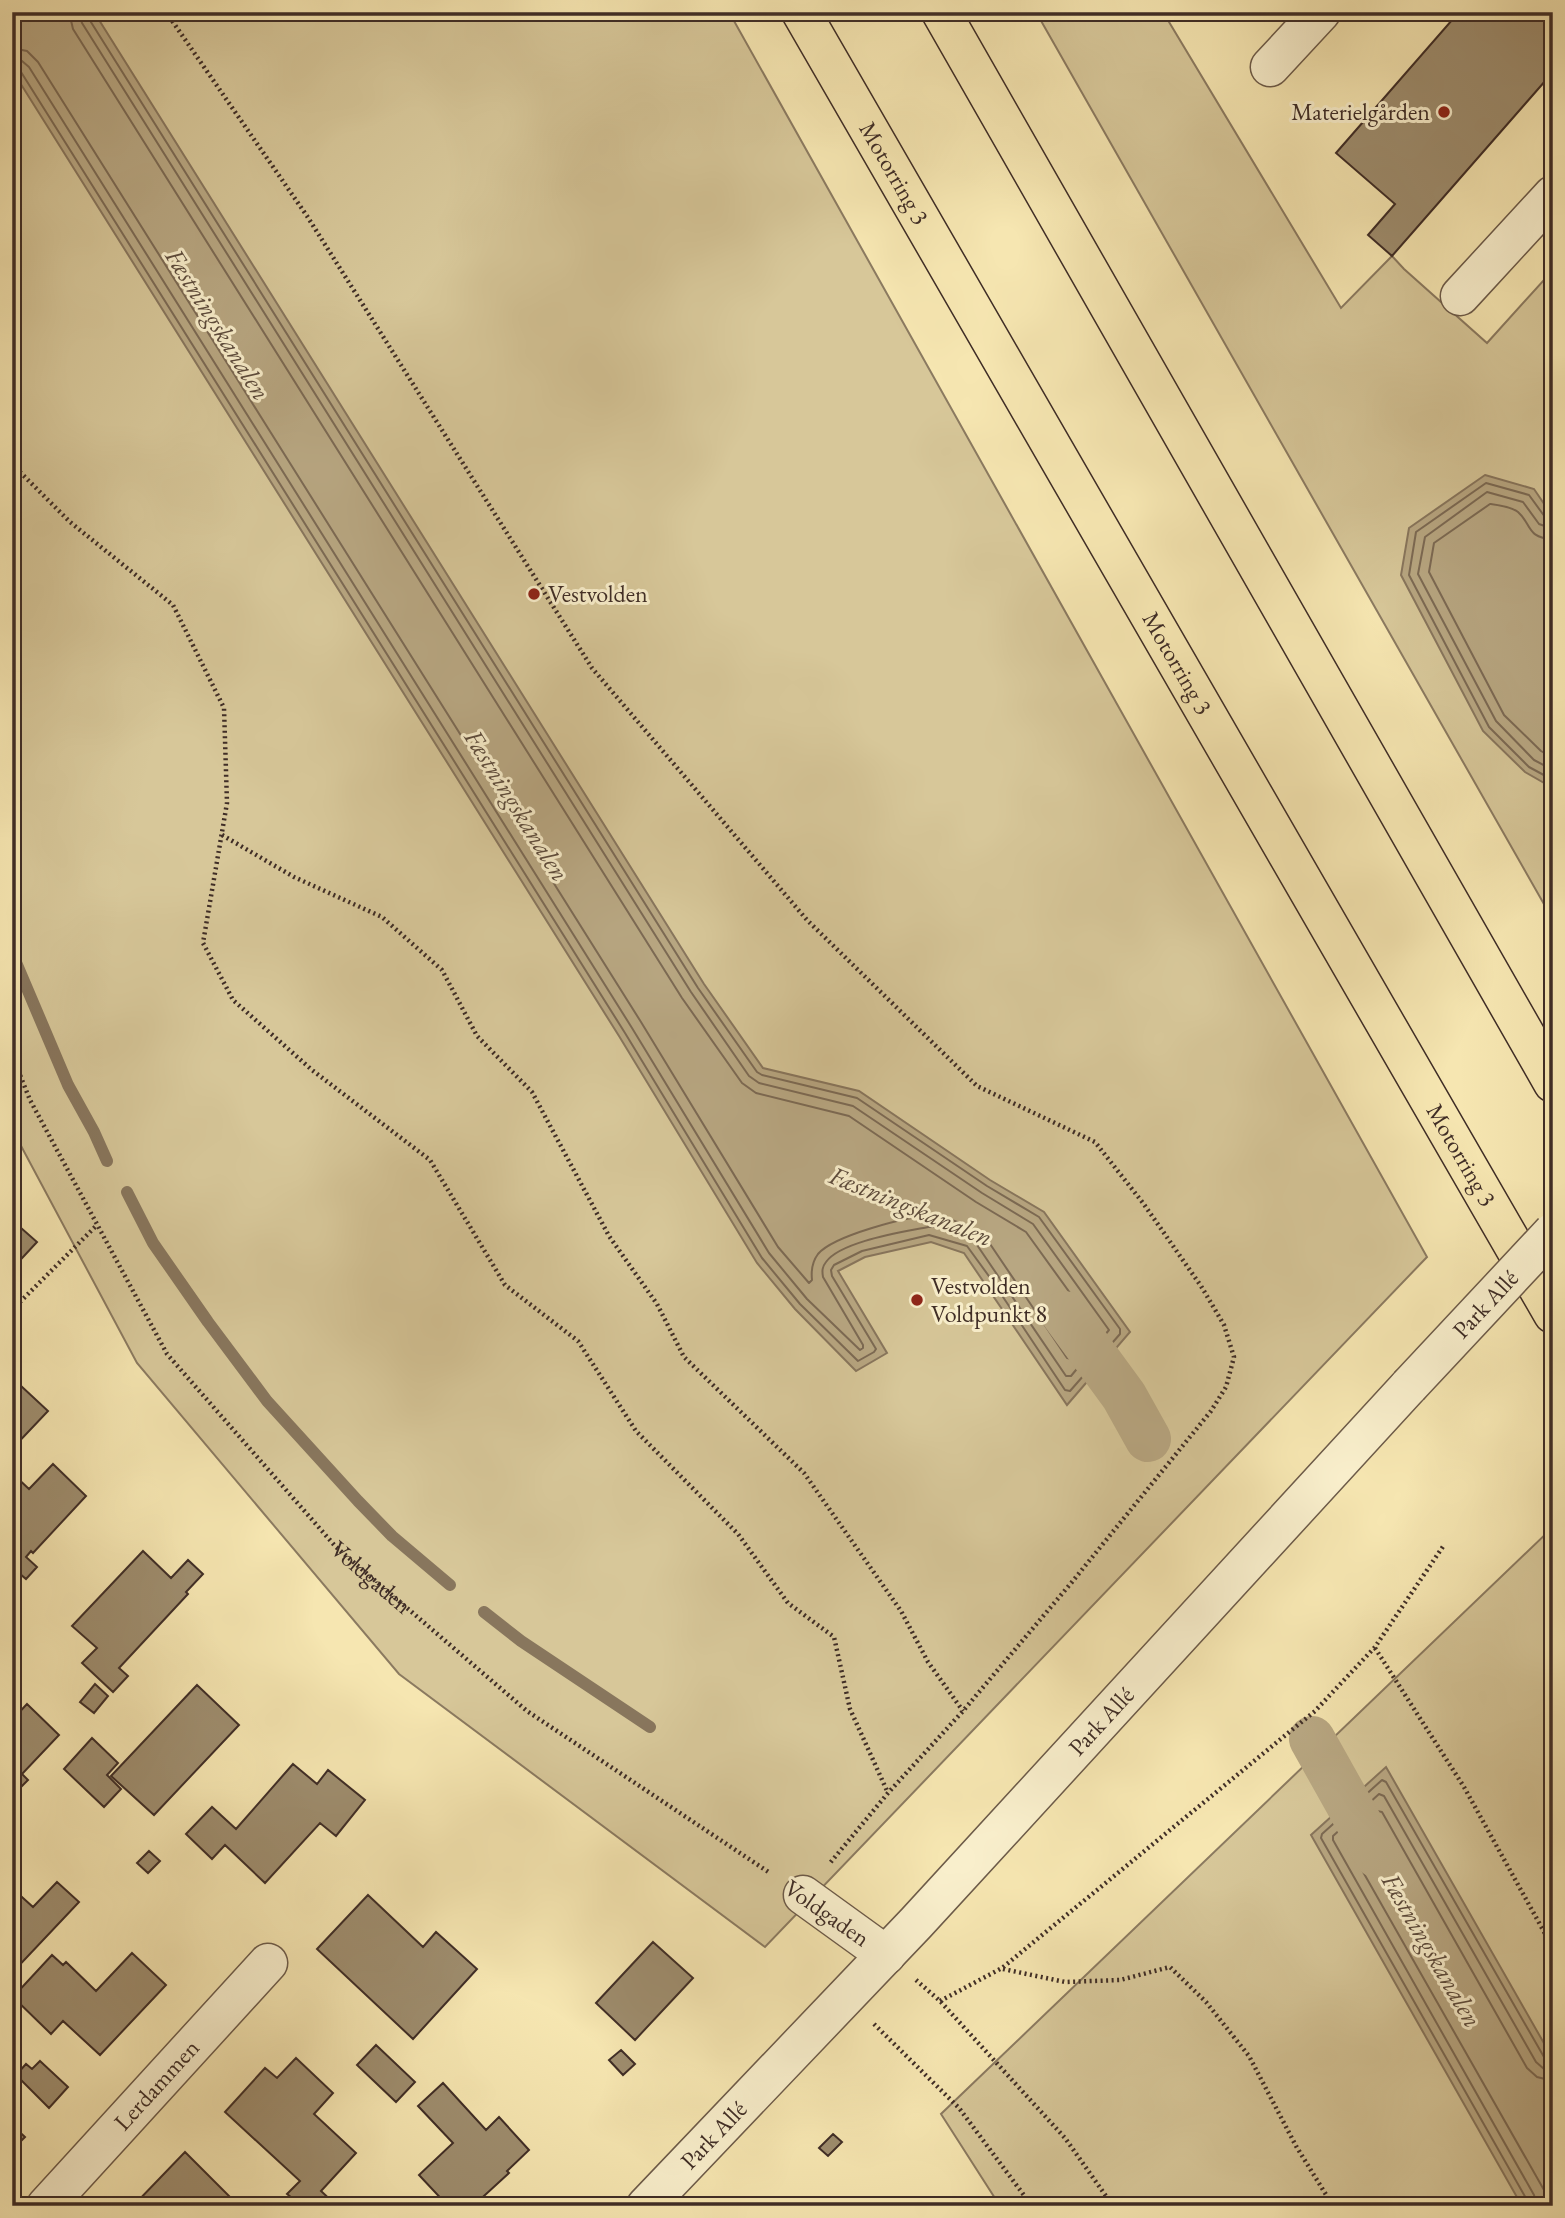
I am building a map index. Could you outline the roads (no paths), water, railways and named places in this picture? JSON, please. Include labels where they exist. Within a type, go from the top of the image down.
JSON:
[{"type":"highway","name":"Motorring 3","points":[[802,12],[1553,1314]]},
{"type":"highway","points":[[941,12],[1553,1083]]},
{"type":"street","points":[[1270,67],[1321,12]]},
{"type":"street","points":[[1460,296],[1553,195]]},
{"type":"street","name":"Park Allé","points":[[646,2206],[886,1955],[1553,1232]]},
{"type":"street","name":"Voldgaden","points":[[803,1895],[886,1955]]},
{"type":"street","name":"Lerdammen","points":[[46,2206],[268,1963]]},
{"type":"water","points":[[12,12],[94,12],[704,984],[763,1068],[859,1091],[990,1180],[1044,1212],[1130,1332],[1067,1405],[964,1253],[931,1242],[865,1257],[838,1271],[887,1353],[856,1371],[795,1309],[757,1263],[619,1036],[12,70]]},
{"type":"water","points":[[1485,475],[1534,489],[1553,517],[1553,788],[1525,772],[1483,731],[1401,575],[1409,528]]},
{"type":"water","points":[[1386,1767],[1553,2059],[1553,2206],[1522,2206],[1311,1835]]},
{"type":"waterway","points":[[12,953],[68,1085],[107,1161]]},
{"type":"waterway","points":[[127,1192],[153,1243],[267,1401],[392,1536],[450,1585]]},
{"type":"waterway","name":"Fæstningskanalen","points":[[1064,1314],[1124,1396],[1148,1439]]},
{"type":"waterway","points":[[484,1612],[521,1641],[650,1727]]},
{"type":"waterway","name":"Fæstningskanalen","points":[[1312,1739],[1377,1855]]},
{"type":"place","name":"Materielgården","points":[[1444,112]]},
{"type":"place","name":"Vestvolden","points":[[534,594]]},
{"type":"place","name":"Vestvolden Voldpunkt 8","points":[[917,1300]]}]
